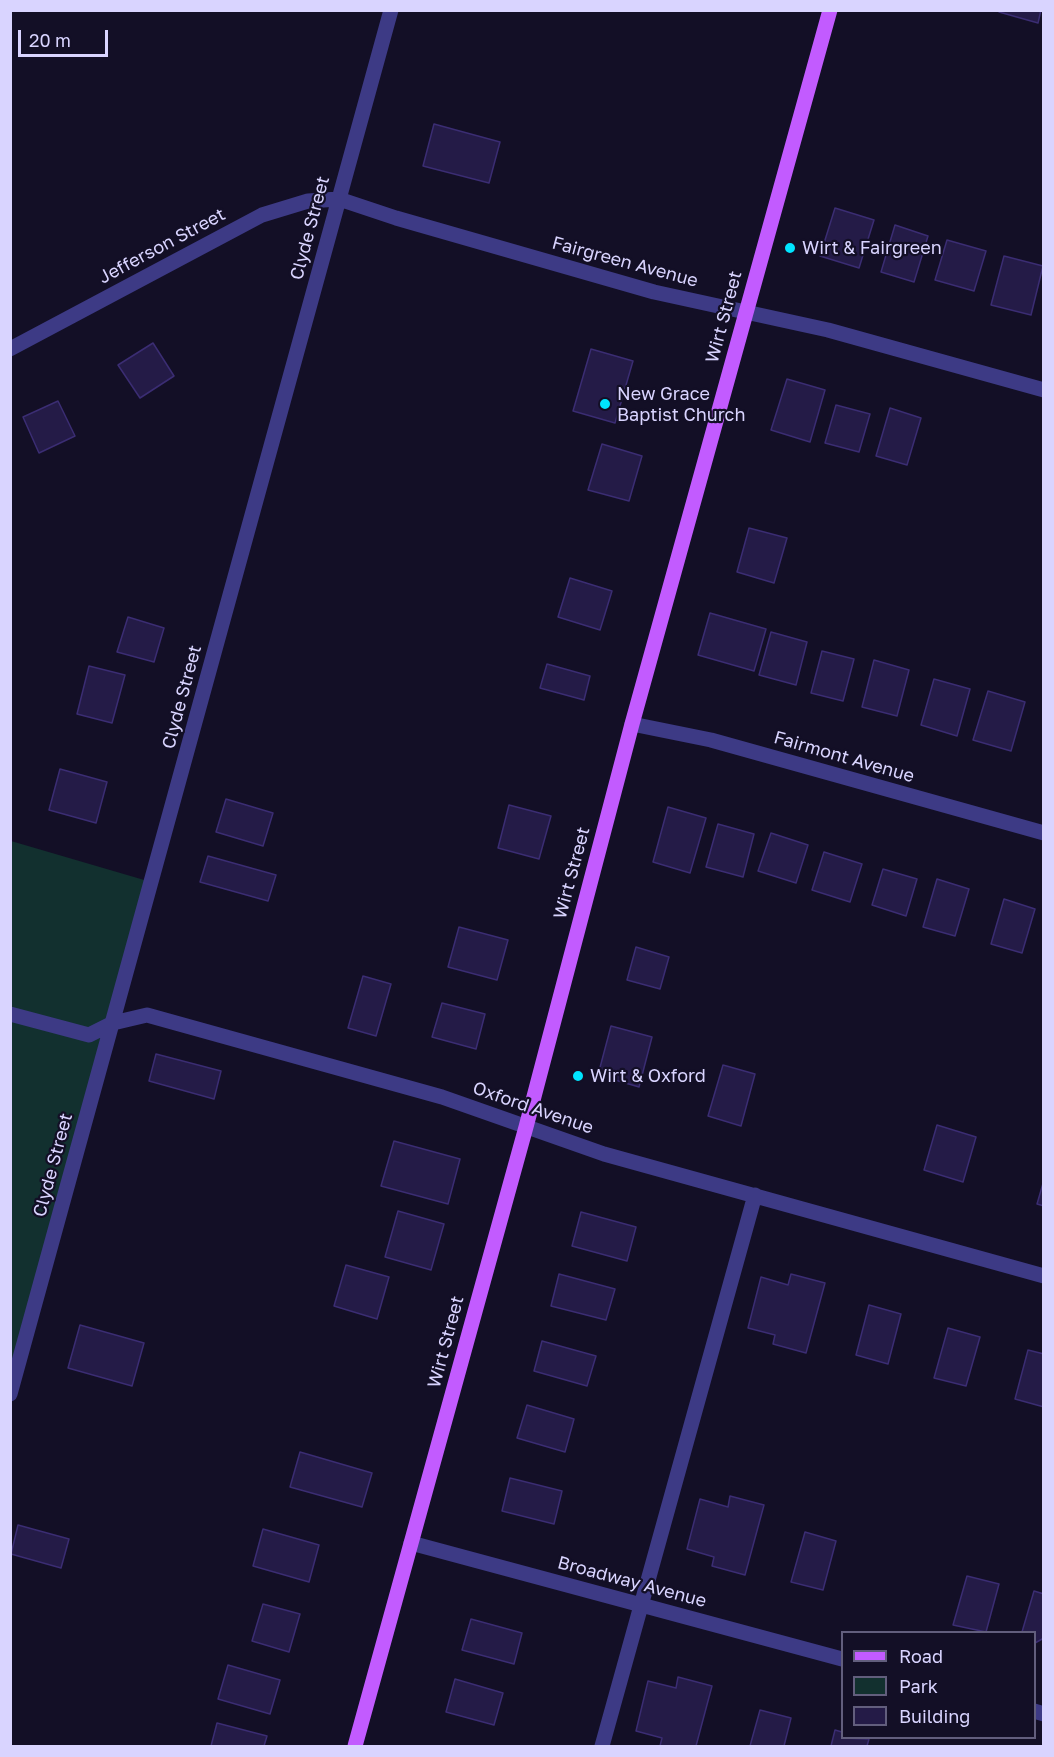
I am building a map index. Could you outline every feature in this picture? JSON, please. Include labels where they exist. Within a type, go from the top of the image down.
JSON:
[{"type":"main road","name":"Wirt Street","points":[[355,1746],[526,1127],[632,724],[830,10]]},
{"type":"street","name":"Clyde Street","points":[[10,1394],[391,10]]},
{"type":"street","name":"Fairgreen Avenue","points":[[339,199],[396,218],[654,292],[828,330],[1044,390]]},
{"type":"street","name":"Jefferson Street","points":[[10,349],[262,215],[308,201],[339,199]]},
{"type":"street","name":"Fairmont Avenue","points":[[632,724],[711,740],[1044,832]]},
{"type":"street","name":"Oxford Avenue","points":[[10,1014],[88,1035],[112,1023],[147,1015],[442,1097],[604,1154],[1044,1276]]},
{"type":"street","points":[[602,1746],[755,1195]]},
{"type":"street","name":"Broadway Avenue","points":[[411,1543],[841,1658]]},
{"type":"green space","points":[[11,841],[151,882],[11,1394]]},
{"type":"building","points":[[1000,10],[1041,10],[1038,23],[999,12]]},
{"type":"building","points":[[434,124],[500,142],[489,183],[423,166]]},
{"type":"building","points":[[835,208],[874,220],[859,268],[820,256]]},
{"type":"building","points":[[895,225],[928,236],[914,282],[881,272]]},
{"type":"building","points":[[947,240],[986,251],[974,291],[935,280]]},
{"type":"building","points":[[1004,256],[1043,266],[1031,315],[991,305]]},
{"type":"building","points":[[153,343],[174,376],[140,398],[118,365]]},
{"type":"building","points":[[591,349],[633,361],[615,423],[573,411]]},
{"type":"building","points":[[787,379],[825,390],[810,442],[771,430]]},
{"type":"building","points":[[58,401],[75,436],[39,453],[23,417]]},
{"type":"building","points":[[836,405],[870,414],[859,452],[825,443]]},
{"type":"building","points":[[890,408],[921,418],[907,465],[876,456]]},
{"type":"building","points":[[602,444],[642,456],[629,501],[588,490]]},
{"type":"building","points":[[749,528],[787,538],[774,583],[737,572]]},
{"type":"building","points":[[570,578],[612,591],[600,630],[558,617]]},
{"type":"building","points":[[710,613],[766,629],[754,671],[698,655]]},
{"type":"building","points":[[128,617],[164,628],[154,662],[117,652]]},
{"type":"building","points":[[771,632],[807,642],[796,685],[759,675]]},
{"type":"building","points":[[822,651],[854,659],[843,701],[811,693]]},
{"type":"building","points":[[874,660],[909,670],[897,716],[862,707]]},
{"type":"building","points":[[547,664],[590,676],[584,700],[540,688]]},
{"type":"building","points":[[89,666],[125,675],[112,723],[77,714]]},
{"type":"building","points":[[934,679],[970,689],[957,736],[921,725]]},
{"type":"building","points":[[988,691],[1025,702],[1011,751],[973,740]]},
{"type":"building","points":[[60,769],[107,782],[96,823],[49,810]]},
{"type":"building","points":[[226,799],[273,813],[263,846],[216,832]]},
{"type":"building","points":[[509,805],[551,816],[539,859],[498,848]]},
{"type":"building","points":[[668,807],[706,818],[690,873],[653,862]]},
{"type":"building","points":[[718,824],[754,834],[743,877],[706,867]]},
{"type":"building","points":[[771,833],[808,845],[796,883],[758,871]]},
{"type":"building","points":[[824,852],[862,864],[850,902],[812,890]]},
{"type":"building","points":[[208,856],[276,875],[268,901],[200,882]]},
{"type":"building","points":[[883,869],[917,879],[906,916],[872,905]]},
{"type":"building","points":[[937,879],[969,889],[955,936],[923,927]]},
{"type":"building","points":[[1004,899],[1035,909],[1022,953],[991,944]]},
{"type":"building","points":[[459,927],[508,940],[497,980],[448,967]]},
{"type":"building","points":[[636,947],[669,957],[660,989],[627,980]]},
{"type":"building","points":[[363,976],[391,984],[376,1036],[348,1028]]},
{"type":"building","points":[[442,1003],[485,1014],[476,1049],[432,1037]]},
{"type":"building","points":[[611,1026],[652,1037],[639,1087],[598,1075]]},
{"type":"building","points":[[156,1054],[221,1071],[214,1099],[149,1081]]},
{"type":"building","points":[[723,1065],[755,1074],[741,1126],[708,1116]]},
{"type":"building","points":[[937,1125],[976,1137],[963,1182],[924,1170]]},
{"type":"building","points":[[394,1141],[460,1159],[448,1204],[381,1186]]},
{"type":"building","points":[[1044,1180],[1044,1206],[1037,1204]]},
{"type":"building","points":[[398,1211],[444,1224],[431,1270],[385,1257]]},
{"type":"building","points":[[581,1212],[636,1227],[627,1261],[572,1246]]},
{"type":"building","points":[[346,1265],[389,1277],[377,1319],[334,1306]]},
{"type":"building","points":[[559,1274],[615,1289],[606,1320],[551,1306]]},
{"type":"building","points":[[791,1274],[825,1283],[806,1353],[773,1344],[775,1335],[748,1328],[761,1277],[788,1285]]},
{"type":"building","points":[[869,1305],[901,1314],[888,1364],[856,1355]]},
{"type":"building","points":[[80,1325],[144,1343],[132,1386],[68,1368]]},
{"type":"building","points":[[948,1328],[980,1337],[966,1386],[934,1378]]},
{"type":"building","points":[[542,1341],[596,1356],[587,1386],[534,1371]]},
{"type":"building","points":[[1028,1350],[1044,1354],[1044,1407],[1015,1399]]},
{"type":"building","points":[[527,1405],[574,1419],[565,1452],[517,1438]]},
{"type":"building","points":[[300,1452],[372,1473],[362,1507],[290,1487]]},
{"type":"building","points":[[510,1478],[562,1491],[554,1524],[502,1511]]},
{"type":"building","points":[[730,1496],[764,1505],[745,1575],[712,1566],[714,1557],[687,1549],[700,1499],[728,1507]]},
{"type":"building","points":[[18,1525],[69,1539],[61,1568],[11,1554]]},
{"type":"building","points":[[263,1529],[319,1545],[309,1582],[253,1566]]},
{"type":"building","points":[[805,1532],[836,1541],[823,1590],[791,1582]]},
{"type":"building","points":[[967,1576],[999,1584],[986,1631],[953,1625]]},
{"type":"building","points":[[1034,1591],[1044,1594],[1044,1638],[1036,1642],[1036,1631],[1022,1631]]},
{"type":"building","points":[[263,1604],[300,1614],[289,1652],[252,1641]]},
{"type":"building","points":[[471,1619],[522,1633],[514,1664],[462,1650]]},
{"type":"building","points":[[228,1665],[280,1680],[270,1714],[218,1699]]},
{"type":"building","points":[[678,1677],[712,1686],[696,1746],[660,1746],[662,1738],[636,1731],[648,1681],[676,1688]]},
{"type":"building","points":[[455,1679],[503,1693],[494,1725],[446,1712]]},
{"type":"building","points":[[760,1710],[791,1718],[784,1746],[750,1746]]},
{"type":"building","points":[[217,1723],[267,1736],[264,1746],[211,1746]]},
{"type":"building","points":[[835,1730],[841,1732],[841,1739],[869,1739],[867,1746],[831,1746]]},
{"type":"place","name":"Wirt & Fairgreen","points":[[790,248]]},
{"type":"place","name":"New Grace Baptist Church","points":[[605,404]]},
{"type":"place","name":"Wirt & Oxford","points":[[578,1076]]}]
